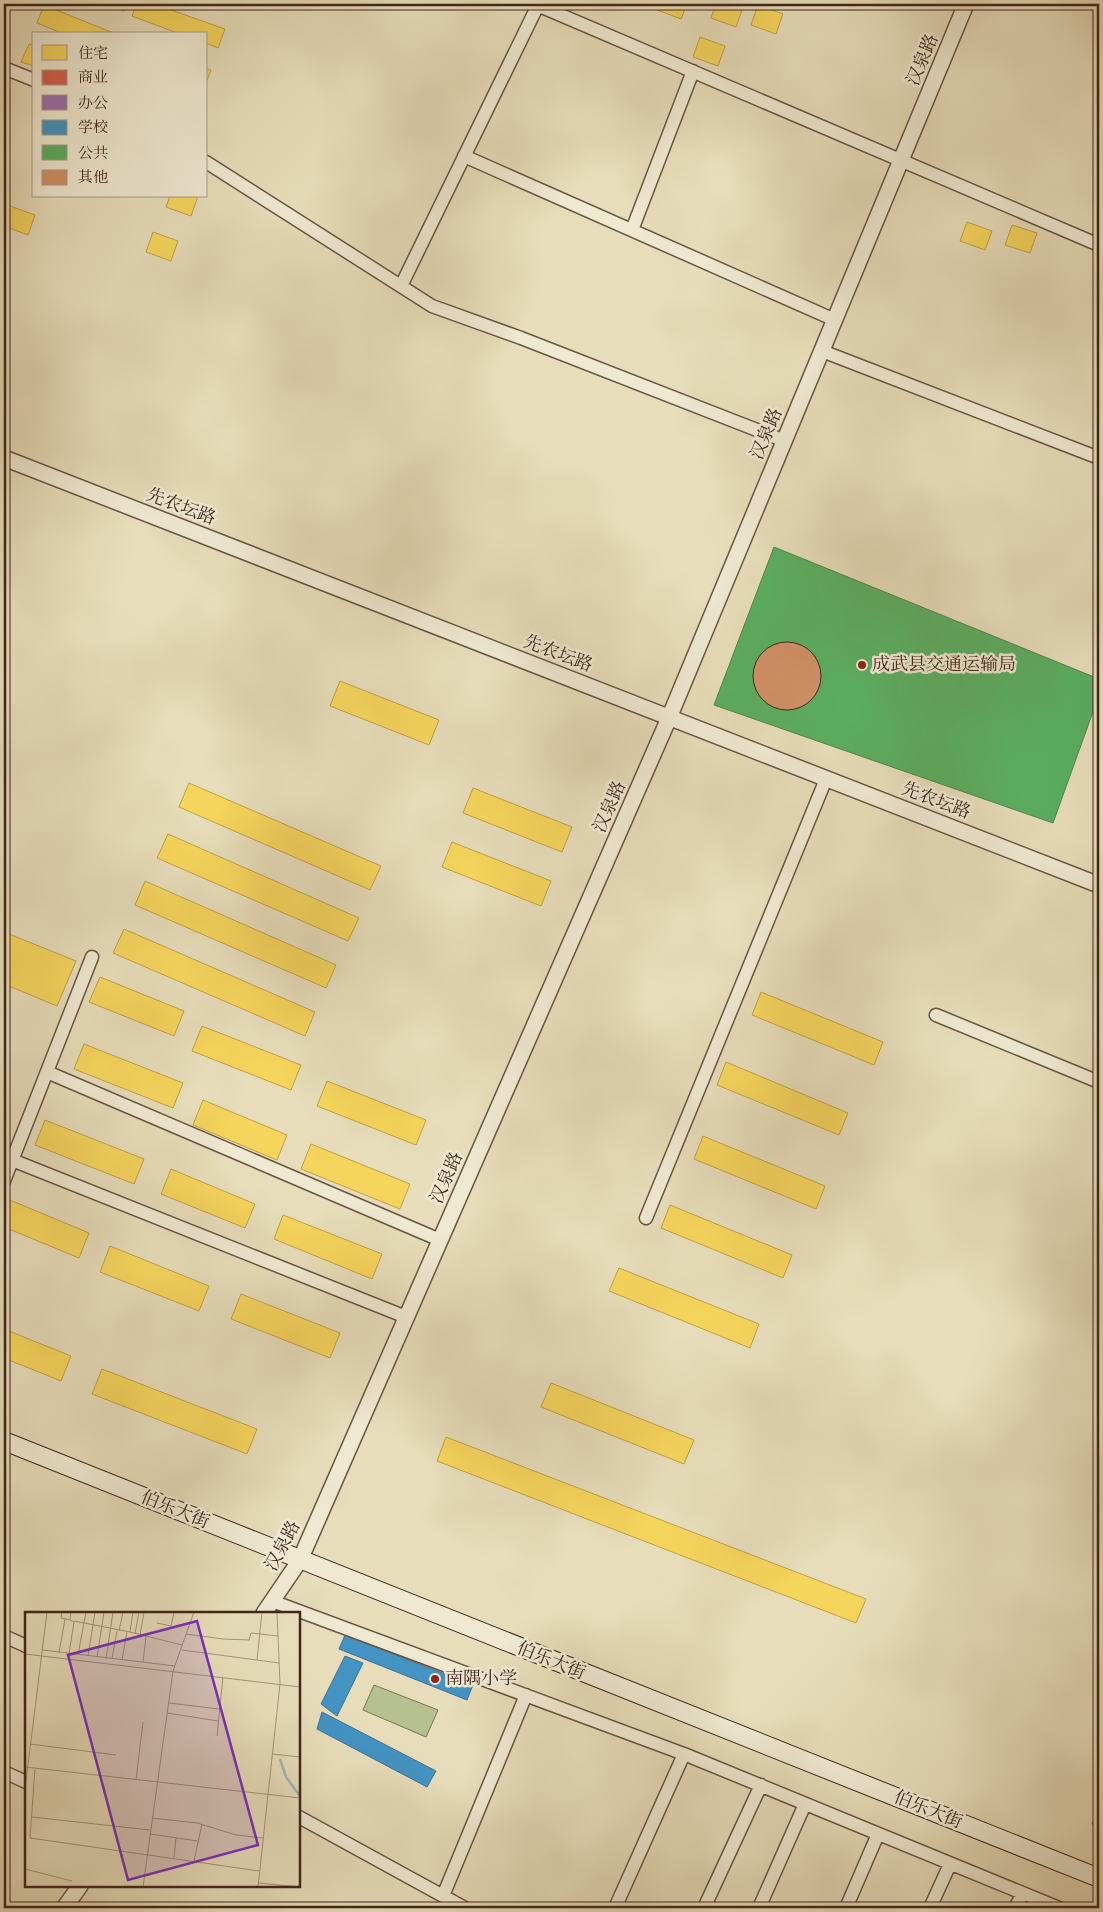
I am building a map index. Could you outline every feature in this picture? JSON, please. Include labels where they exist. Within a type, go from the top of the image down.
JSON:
[{"type":"main road","name":"伯乐大街","points":[[4,1442],[1099,1878]]},
{"type":"street","points":[[401,286],[537,4],[1099,245]]},
{"type":"street","name":"汉泉路","points":[[268,1607],[300,1560],[670,718],[966,4]]},
{"type":"street","points":[[4,68],[32,79]]},
{"type":"street","points":[[632,230],[693,71]]},
{"type":"street","points":[[464,156],[835,320]]},
{"type":"street","points":[[208,163],[432,306],[785,441]]},
{"type":"street","points":[[822,350],[1099,458]]},
{"type":"street","name":"先农坛路","points":[[4,458],[1099,885]]},
{"type":"street","points":[[646,1218],[826,779]]},
{"type":"street","points":[[4,1181],[92,957]]},
{"type":"street","points":[[936,1016],[1099,1082]]},
{"type":"street","points":[[47,1072],[440,1240]]},
{"type":"street","points":[[12,1160],[406,1317]]},
{"type":"street","points":[[268,1607],[283,1612]]},
{"type":"street","points":[[300,1618],[526,1695],[684,1754],[1059,1908]]},
{"type":"street","points":[[4,1636],[25,1646]]},
{"type":"street","points":[[443,1896],[526,1695]]},
{"type":"street","points":[[615,1908],[684,1754]]},
{"type":"street","points":[[4,1772],[25,1782]]},
{"type":"street","points":[[704,1908],[760,1785]]},
{"type":"street","points":[[759,1908],[805,1804]]},
{"type":"street","points":[[300,1818],[465,1908]]},
{"type":"street","points":[[846,1908],[878,1834]]},
{"type":"street","points":[[930,1908],[950,1864]]},
{"type":"street","points":[[64,1908],[79,1887]]},
{"type":"street","points":[[1016,1908],[1022,1893]]},
{"type":"green space","points":[[374,1685],[438,1710],[426,1737],[363,1710]]},
{"type":"building: 住宅","points":[[106,4],[126,4],[124,11]]},
{"type":"building: 住宅","points":[[136,4],[154,4],[225,29],[218,48],[208,44],[208,32],[175,32],[132,16]]},
{"type":"building: 住宅","points":[[222,4],[237,4],[235,8]]},
{"type":"building: 住宅","points":[[642,4],[687,4],[681,19]]},
{"type":"building: 住宅","points":[[716,4],[733,4],[743,7],[736,27],[711,18]]},
{"type":"building: 住宅","points":[[44,5],[111,32],[59,32],[37,23]]},
{"type":"building: 住宅","points":[[758,5],[783,14],[776,34],[751,25]]},
{"type":"building: 住宅","points":[[700,37],[725,46],[718,66],[693,57]]},
{"type":"building: 住宅","points":[[29,44],[32,45],[32,65],[21,62]]},
{"type":"building: 住宅","points":[[169,198],[197,198],[191,216],[166,207]]},
{"type":"building: 住宅","points":[[10,206],[35,215],[28,235],[4,226]]},
{"type":"building: 住宅","points":[[967,222],[992,231],[985,250],[960,241]]},
{"type":"building: 住宅","points":[[1012,225],[1037,233],[1030,253],[1005,245]]},
{"type":"building: 住宅","points":[[153,232],[178,241],[171,261],[146,252]]},
{"type":"building: 住宅","points":[[340,681],[439,720],[429,745],[330,706]]},
{"type":"building: 住宅","points":[[189,783],[381,866],[370,890],[179,807]]},
{"type":"building: 住宅","points":[[473,788],[572,827],[562,852],[463,813]]},
{"type":"building: 住宅","points":[[168,834],[359,918],[348,941],[157,858]]},
{"type":"building: 住宅","points":[[452,842],[551,881],[541,906],[442,867]]},
{"type":"building: 住宅","points":[[145,881],[336,965],[326,988],[135,905]]},
{"type":"building: 住宅","points":[[124,929],[315,1012],[305,1036],[113,953]]},
{"type":"building: 住宅","points":[[4,932],[76,961],[57,1006],[4,984]]},
{"type":"building: 住宅","points":[[100,977],[184,1011],[174,1036],[89,1002]]},
{"type":"building: 住宅","points":[[761,992],[883,1042],[874,1065],[752,1015]]},
{"type":"building: 住宅","points":[[202,1026],[301,1065],[291,1090],[192,1051]]},
{"type":"building: 住宅","points":[[84,1044],[183,1083],[173,1108],[74,1069]]},
{"type":"building: 住宅","points":[[726,1062],[848,1113],[839,1135],[717,1085]]},
{"type":"building: 住宅","points":[[327,1081],[426,1120],[416,1145],[317,1106]]},
{"type":"building: 住宅","points":[[203,1100],[287,1135],[277,1160],[193,1125]]},
{"type":"building: 住宅","points":[[45,1120],[144,1159],[134,1184],[35,1145]]},
{"type":"building: 住宅","points":[[703,1136],[825,1186],[816,1209],[694,1159]]},
{"type":"building: 住宅","points":[[311,1144],[410,1184],[400,1209],[301,1169]]},
{"type":"building: 住宅","points":[[171,1169],[255,1204],[245,1228],[161,1194]]},
{"type":"building: 住宅","points":[[5,1198],[89,1233],[79,1258],[4,1227]]},
{"type":"building: 住宅","points":[[670,1205],[792,1255],[783,1278],[661,1228]]},
{"type":"building: 住宅","points":[[283,1215],[382,1254],[372,1279],[274,1239]]},
{"type":"building: 住宅","points":[[110,1246],[209,1286],[199,1311],[100,1272]]},
{"type":"building: 住宅","points":[[619,1268],[759,1324],[750,1348],[609,1291]]},
{"type":"building: 住宅","points":[[241,1294],[340,1333],[330,1358],[231,1319]]},
{"type":"building: 住宅","points":[[4,1329],[71,1356],[61,1381],[4,1358]]},
{"type":"building: 住宅","points":[[102,1369],[257,1429],[247,1454],[92,1394]]},
{"type":"building: 住宅","points":[[551,1383],[694,1440],[684,1464],[541,1407]]},
{"type":"building: 住宅","points":[[446,1437],[866,1599],[856,1623],[437,1461]]},
{"type":"building: 商业","points":[[1099,1808],[1099,1827],[1092,1824]]},
{"type":"building: 办公","points":[[858,729],[965,770],[959,785],[853,744]]},
{"type":"building: 学校","points":[[345,1635],[473,1685],[467,1700],[339,1649]]},
{"type":"building: 学校","points":[[345,1656],[363,1663],[337,1716],[321,1704]]},
{"type":"building: 学校","points":[[322,1712],[436,1771],[427,1787],[317,1729]]},
{"type":"building: 公共","points":[[774,547],[1099,679],[1099,695],[1053,823],[714,705]]},
{"type":"building: 其他","points":[[780,642],[794,642],[806,647],[816,657],[821,669],[821,683],[816,695],[806,705],[794,710],[780,710],[768,705],[758,695],[753,683],[753,669],[758,657],[768,647]]},
{"type":"place","name":"成武县交通运输局","points":[[862,665]]},
{"type":"place","name":"南隅小学","points":[[435,1679]]}]
